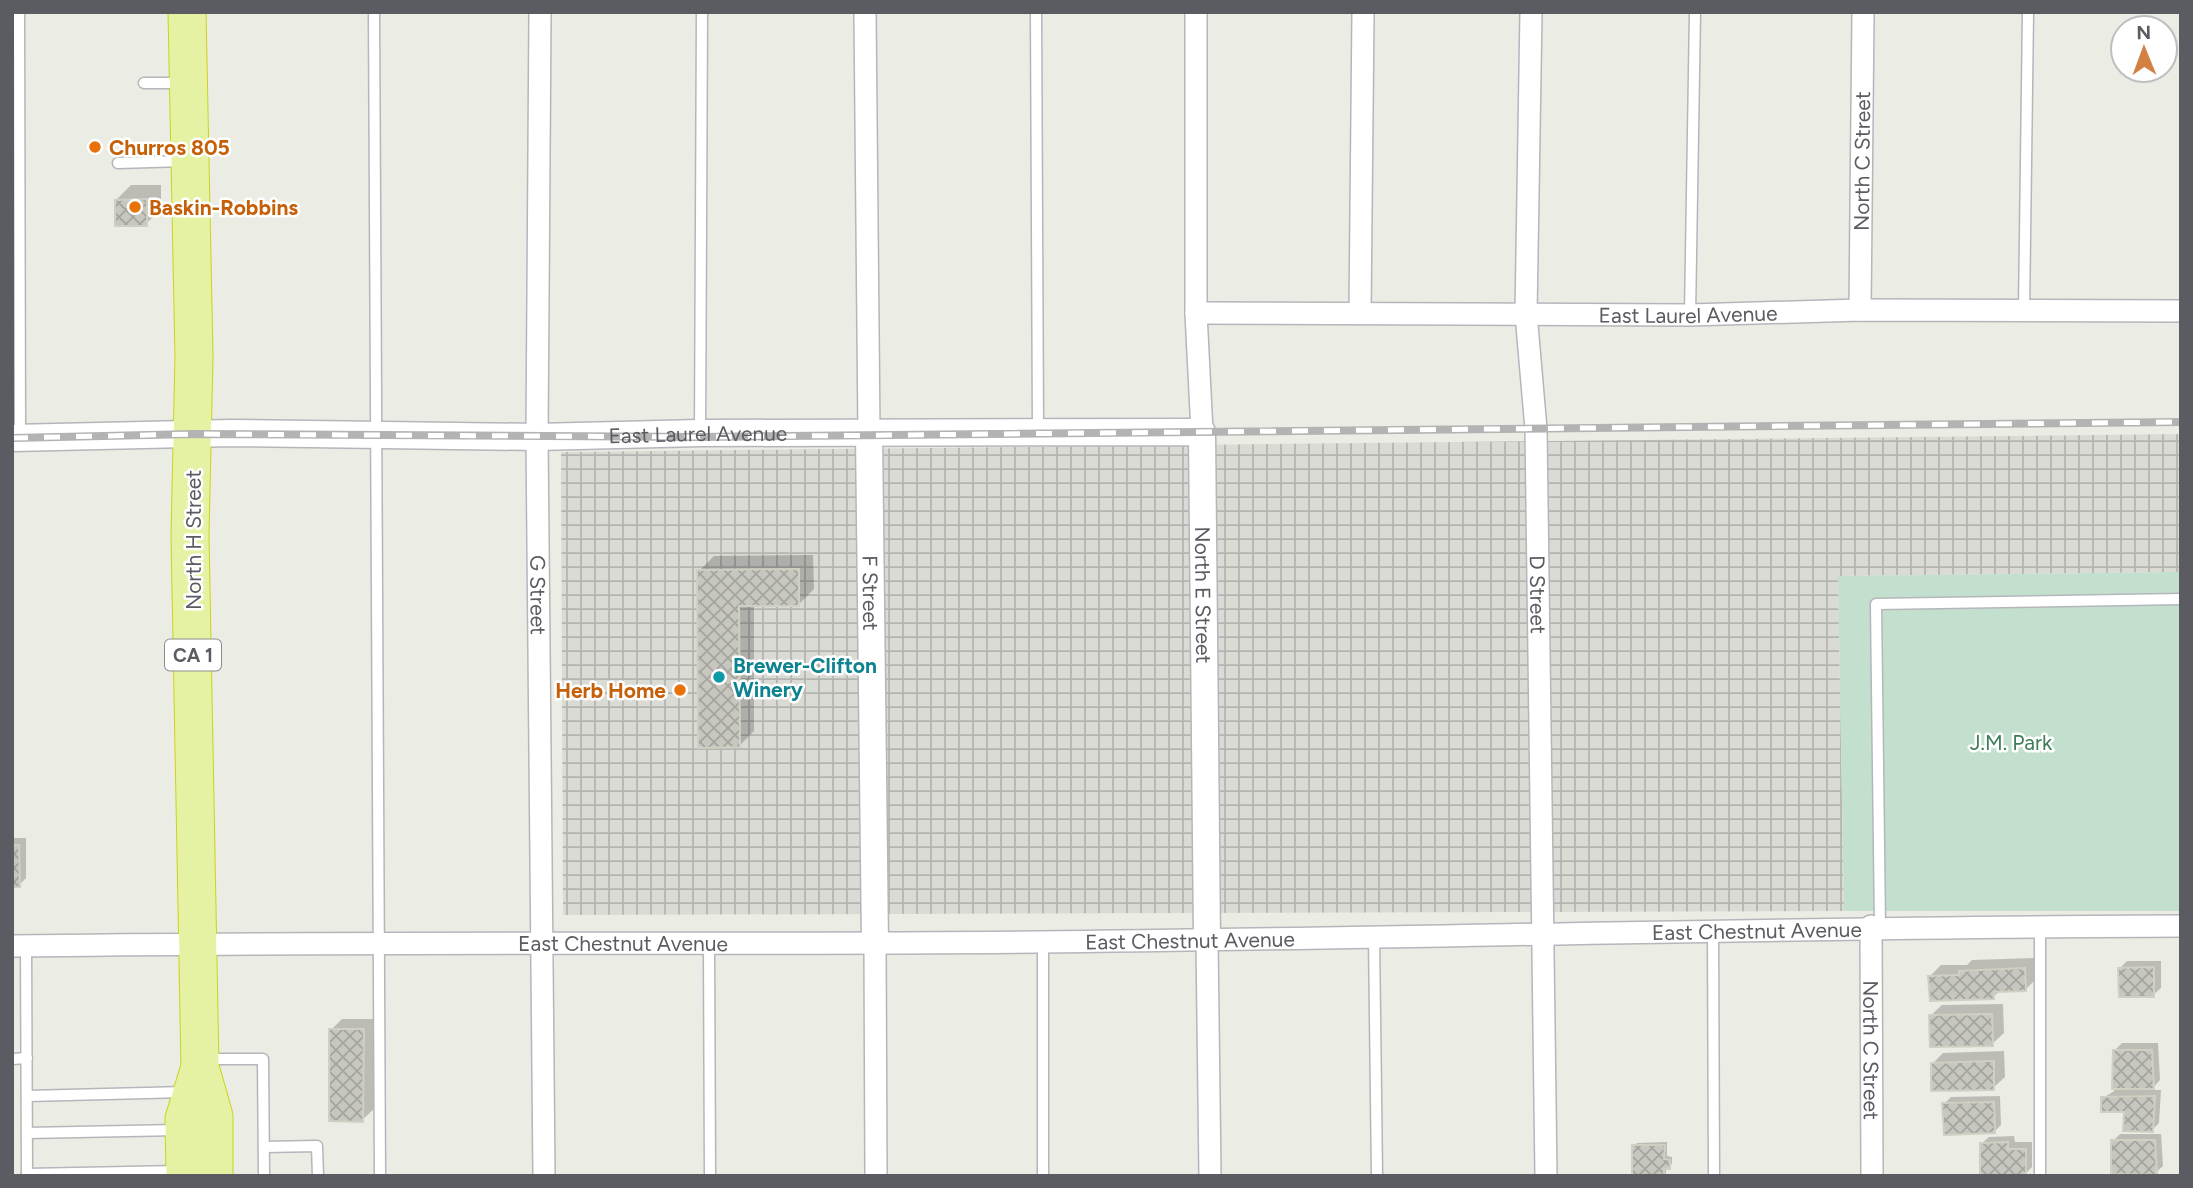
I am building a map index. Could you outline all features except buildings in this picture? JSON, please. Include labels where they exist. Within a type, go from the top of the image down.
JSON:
[{"type":"highway","name":"North H Street","points":[[187,12],[194,434],[190,535],[198,942],[197,1073],[185,1130],[195,1174]]},
{"type":"highway","name":"North H Street","points":[[195,1174],[214,1116],[197,1073]]},
{"type":"street","name":"G Street","points":[[540,12],[537,437],[544,1176]]},
{"type":"street","name":"F Street","points":[[865,12],[876,1176]]},
{"type":"street","name":"North E Street","points":[[1196,12],[1196,313],[1202,432],[1210,1176]]},
{"type":"street","points":[[1360,313],[1363,12]]},
{"type":"street","name":"D Street","points":[[1531,12],[1527,314],[1536,429],[1546,1176]]},
{"type":"street","name":"North C Street","points":[[1860,310],[1863,12]]},
{"type":"street","name":"East Laurel Avenue","points":[[1196,313],[1690,315],[1860,310],[2181,311]]},
{"type":"street","name":"East Laurel Avenue","points":[[16,438],[378,433],[537,437],[1202,432]]},
{"type":"street","name":"East Chestnut Avenue","points":[[19,946],[198,942],[1043,942],[1713,929],[2181,926]]},
{"type":"street","name":"North C Street","points":[[1872,1176],[1875,927]]},
{"type":"lane","points":[[16,438],[19,12]]},
{"type":"lane","points":[[374,12],[380,1176]]},
{"type":"lane","points":[[700,435],[702,12]]},
{"type":"lane","points":[[1036,12],[1038,433]]},
{"type":"lane","points":[[1690,315],[1695,12]]},
{"type":"lane","points":[[2024,311],[2028,12]]},
{"type":"lane","points":[[144,83],[189,83]]},
{"type":"lane","points":[[118,163],[190,160]]},
{"type":"lane","points":[[1875,927],[1876,604],[2181,599]]},
{"type":"lane","points":[[2040,926],[2040,1176]]},
{"type":"lane","points":[[1713,929],[1714,1176]]},
{"type":"lane","points":[[1374,936],[1377,1176]]},
{"type":"lane","points":[[1043,942],[1043,1176]]},
{"type":"lane","points":[[709,943],[710,1176]]},
{"type":"lane","points":[[19,946],[27,1058],[27,1175],[195,1174]]},
{"type":"lane","points":[[12,1059],[27,1058]]},
{"type":"lane","points":[[27,1096],[197,1073],[263,1059],[264,1176]]},
{"type":"lane","points":[[27,1133],[185,1130]]},
{"type":"lane","points":[[264,1147],[317,1146],[318,1176]]},
{"type":"shaded area","points":[[2181,434],[2181,572],[1838,576],[1844,911],[563,915],[561,452]]},
{"type":"green space","name":"J.M. Park","points":[[2181,572],[2181,911],[1844,911],[1838,576]]},
{"type":"railway","points":[[12,438],[194,434],[700,437],[2181,422]]},
{"type":"place","name":"Churros 805","points":[[95,147]]},
{"type":"place","name":"Baskin-Robbins","points":[[135,207]]},
{"type":"place","name":"Brewer-Clifton Winery","points":[[719,677]]},
{"type":"place","name":"Herb Home","points":[[680,690]]}]
